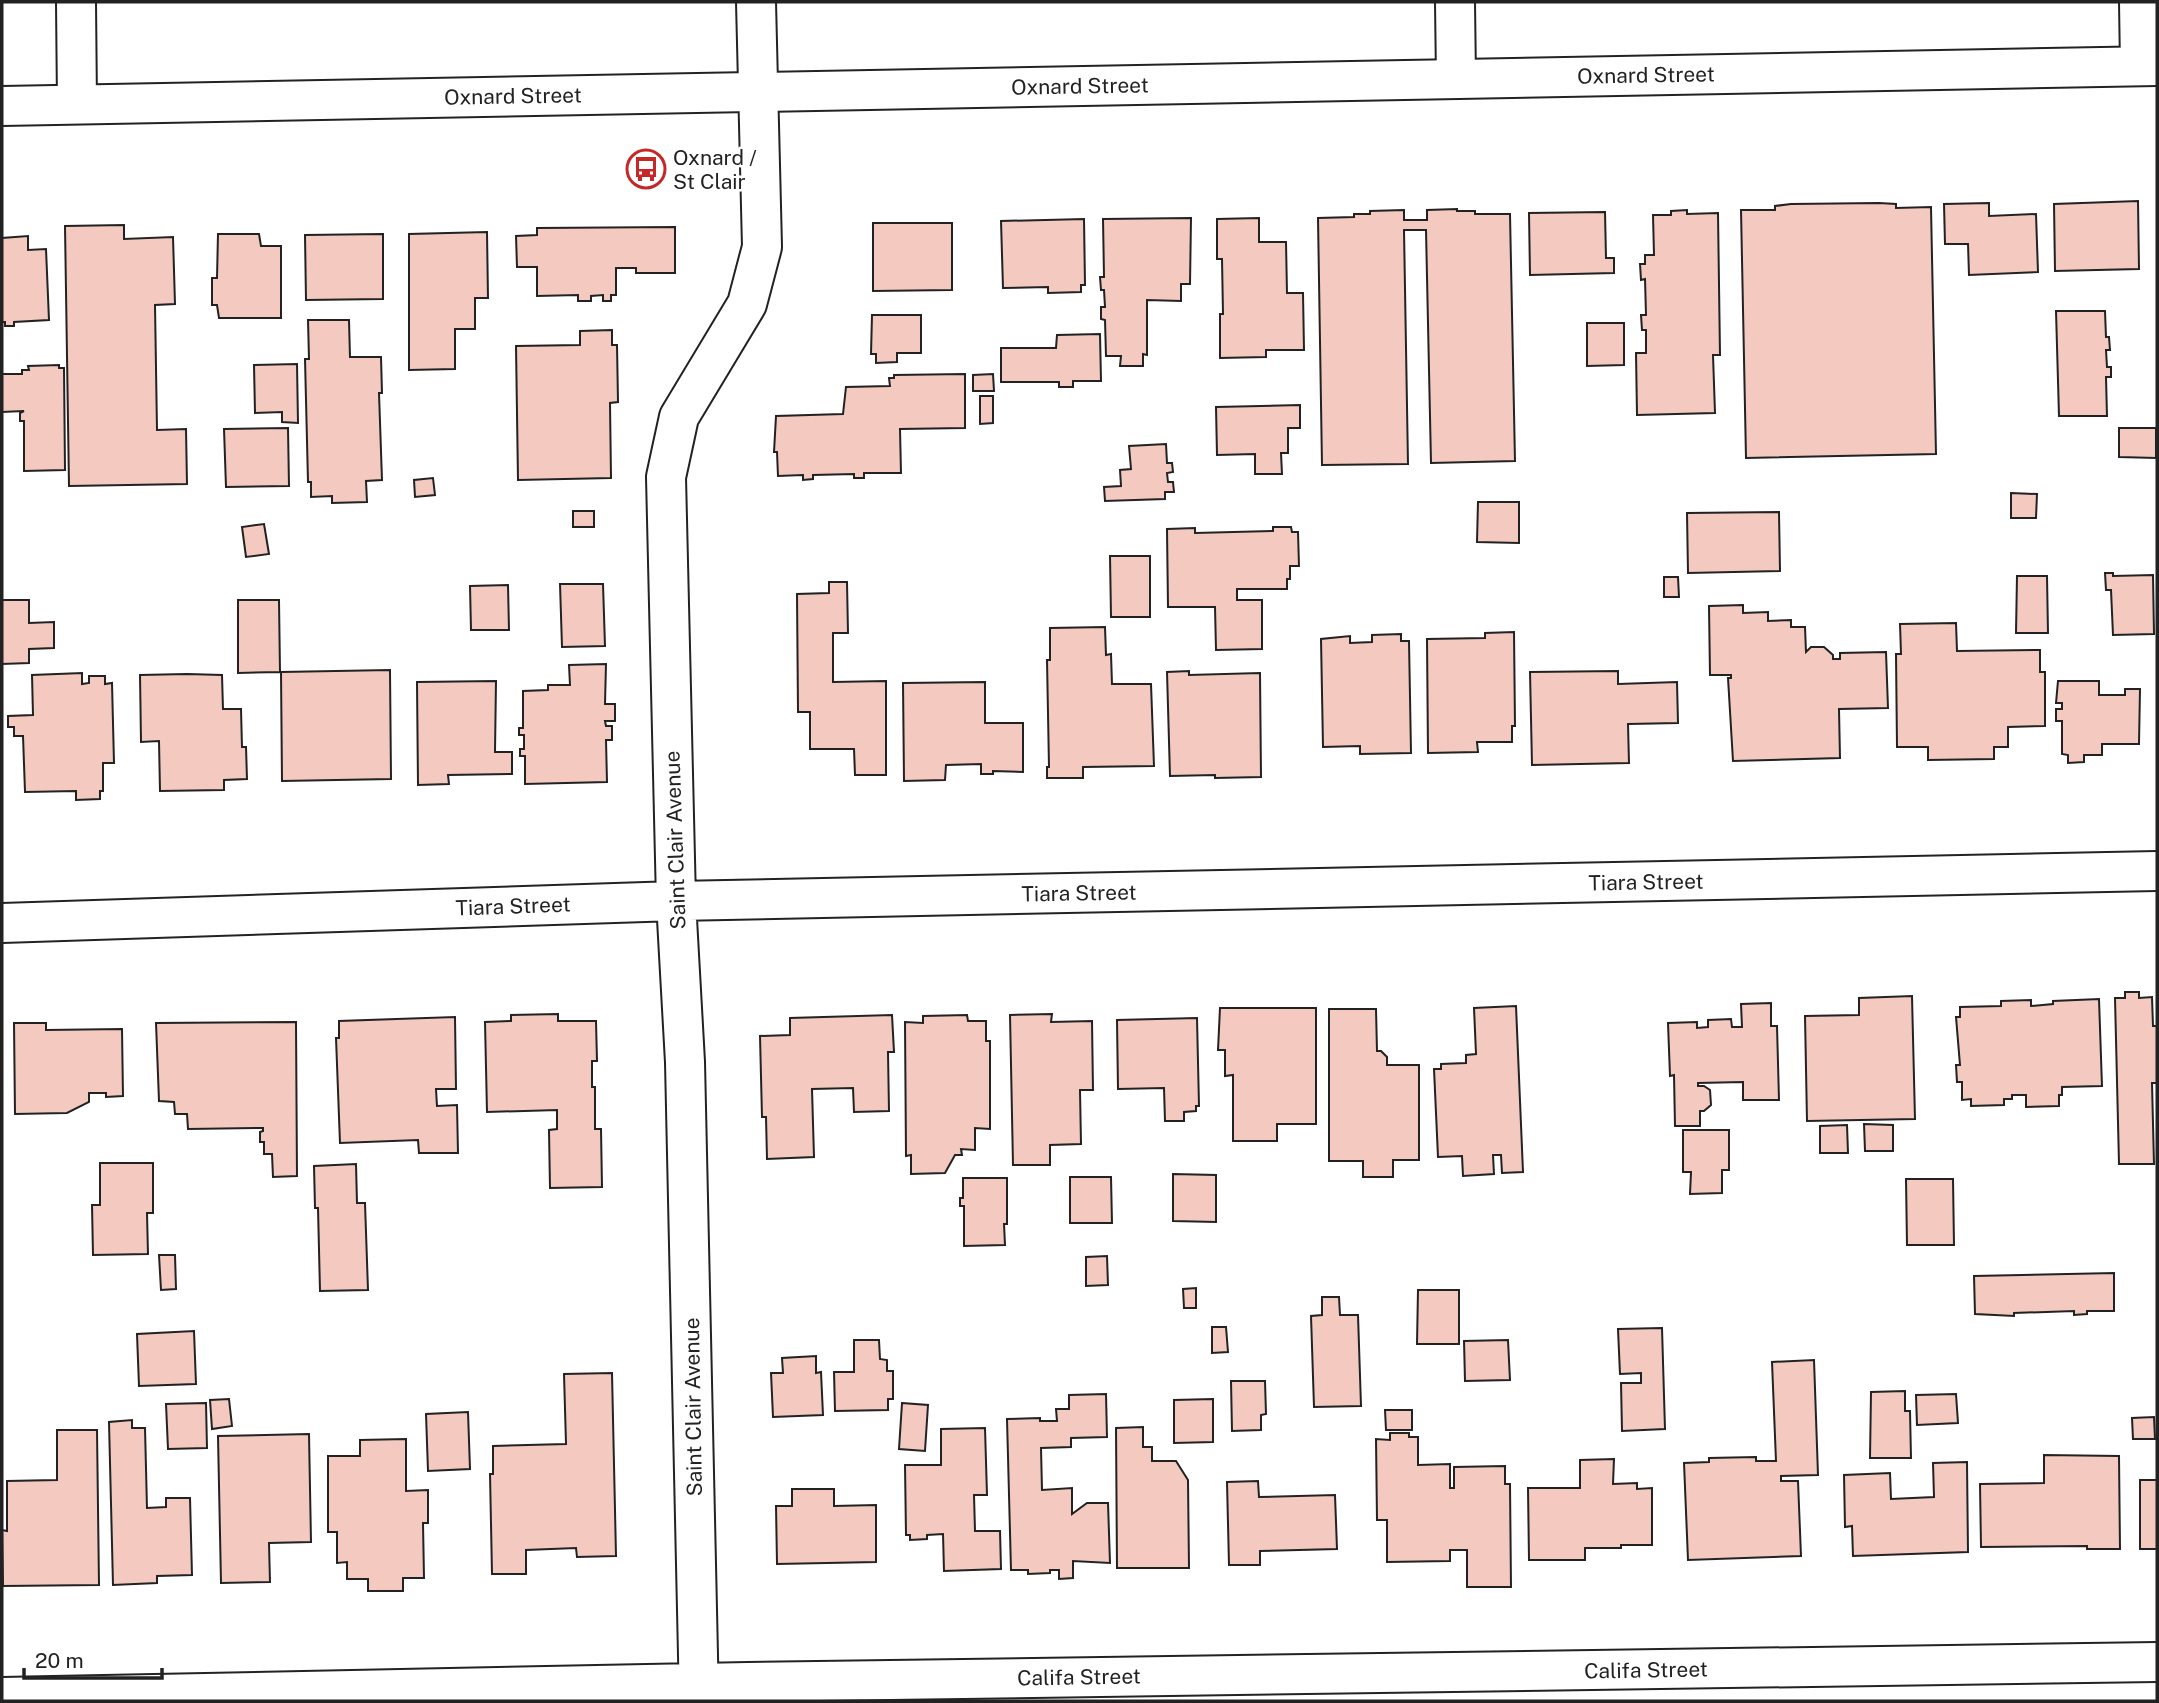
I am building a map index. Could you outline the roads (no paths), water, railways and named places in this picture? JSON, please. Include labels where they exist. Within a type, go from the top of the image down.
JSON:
[{"type":"street","points":[[76,2],[77,104]]},
{"type":"street","name":"Saint Clair Avenue","points":[[699,1692],[685,1062],[676,901],[666,477],[679,417],[747,304],[762,247],[757,2]]},
{"type":"street","points":[[1455,2],[1456,79]]},
{"type":"street","points":[[2139,2],[2149,66]]},
{"type":"street","name":"Oxnard Street","points":[[2,106],[2149,66]]},
{"type":"street","name":"Tiara Street","points":[[2,923],[676,901],[2157,871]]},
{"type":"street","name":"Califa Street","points":[[2,1697],[699,1692],[2157,1662]]},
{"type":"place","name":"Oxnard / St Clair","points":[[646,169]]}]
